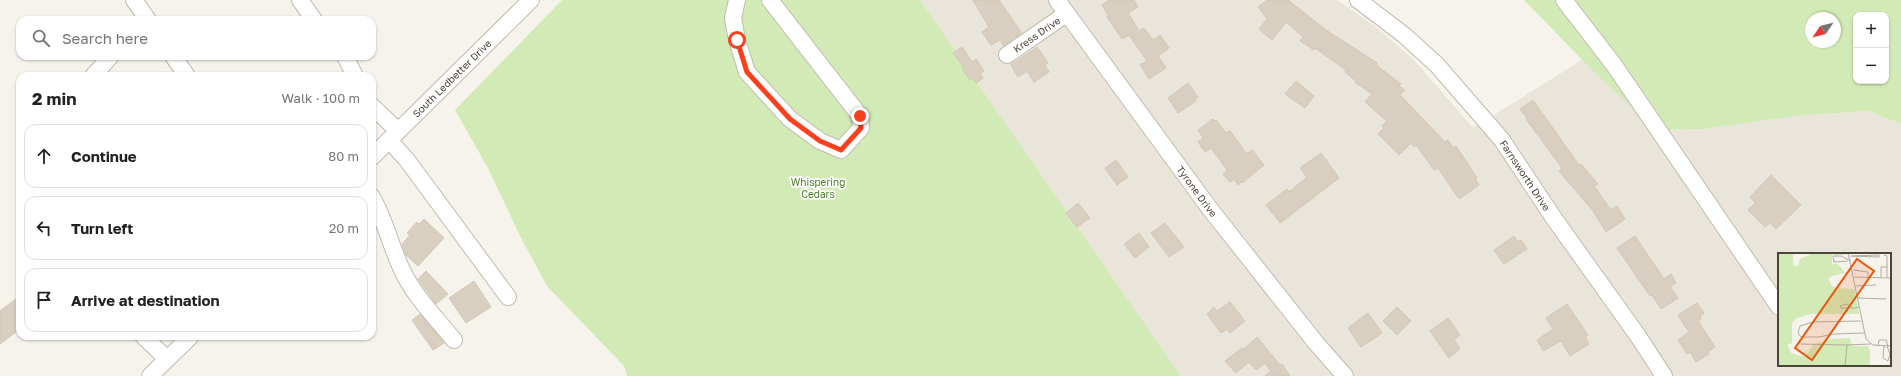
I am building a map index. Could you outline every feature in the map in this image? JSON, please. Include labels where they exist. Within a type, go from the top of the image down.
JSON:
[{"type":"street","points":[[134,0],[145,16]]},
{"type":"street","points":[[300,0],[311,16]]},
{"type":"street","name":"South Ledbetter Drive","points":[[376,153],[531,0]]},
{"type":"street","points":[[737,0],[733,18],[737,40],[747,72],[790,119],[820,141],[841,150],[861,128],[860,116],[770,0]]},
{"type":"street","name":"Tyrone Drive","points":[[1057,0],[1210,209],[1316,343],[1345,376]]},
{"type":"street","name":"Farnsworth Drive","points":[[1358,0],[1404,34],[1437,65],[1502,140],[1553,217],[1638,336],[1664,376]]},
{"type":"street","points":[[1564,0],[1614,65],[1778,306]]},
{"type":"street","name":"Kress Drive","points":[[1008,55],[1066,14]]},
{"type":"street","points":[[97,72],[107,60]]},
{"type":"street","points":[[176,60],[184,72]]},
{"type":"street","points":[[347,60],[353,72]]},
{"type":"street","points":[[376,112],[407,160],[508,297]]},
{"type":"street","points":[[376,204],[404,274],[416,292],[454,340]]},
{"type":"street","points":[[147,340],[167,360]]},
{"type":"street","points":[[150,376],[186,340]]},
{"type":"shaded area","points":[[920,0],[1337,0],[1376,27],[1414,60],[1473,128],[1582,60],[1656,130],[1704,129],[1795,116],[1869,111],[1901,124],[1901,376],[1181,376]]},
{"type":"green space","name":"Whispering Cedars","points":[[562,0],[920,0],[1181,376],[627,376],[624,366],[547,286],[521,238],[488,168],[455,110]]},
{"type":"green space","points":[[1524,0],[1901,0],[1901,124],[1869,111],[1795,116],[1704,129],[1656,130],[1594,72]]},
{"type":"building","points":[[973,0],[999,0],[1021,32],[1020,34],[1004,46],[1000,40],[991,45],[982,32],[989,27]]},
{"type":"building","points":[[1109,0],[1134,0],[1138,7],[1128,13],[1139,31],[1144,28],[1153,40],[1160,35],[1169,48],[1158,56],[1166,68],[1149,79],[1140,65],[1147,61],[1129,35],[1122,39],[1107,17],[1109,17],[1102,5]]},
{"type":"building","points":[[1267,0],[1288,0],[1326,30],[1377,63],[1376,65],[1401,84],[1399,86],[1405,90],[1400,95],[1445,142],[1448,140],[1453,148],[1456,146],[1477,178],[1475,179],[1479,185],[1459,199],[1438,168],[1434,170],[1416,145],[1414,147],[1411,143],[1399,155],[1378,134],[1384,128],[1382,126],[1387,121],[1365,102],[1372,94],[1355,82],[1356,81],[1345,72],[1346,70],[1315,48],[1314,50],[1300,41],[1303,37],[1286,22],[1272,40],[1259,29],[1267,19],[1258,7]]},
{"type":"building","points":[[962,47],[972,62],[976,59],[984,71],[980,73],[983,78],[976,83],[973,78],[970,80],[962,68],[964,67],[953,53]]},
{"type":"building","points":[[1037,47],[1048,63],[1045,65],[1049,72],[1034,82],[1027,71],[1018,77],[1011,65]]},
{"type":"building","points":[[1296,81],[1314,96],[1305,108],[1285,94]]},
{"type":"building","points":[[1188,83],[1198,97],[1195,99],[1196,101],[1178,113],[1168,98]]},
{"type":"building","points":[[1533,100],[1579,165],[1581,164],[1598,184],[1594,186],[1611,210],[1617,206],[1625,219],[1606,232],[1593,211],[1559,171],[1562,168],[1520,109]]},
{"type":"building","points":[[1213,119],[1215,121],[1216,120],[1226,133],[1230,131],[1247,154],[1252,150],[1264,165],[1238,185],[1234,179],[1230,182],[1223,174],[1227,170],[1211,148],[1205,152],[1198,142],[1203,138],[1198,130]]},
{"type":"building","points":[[1321,153],[1339,178],[1280,223],[1266,205],[1287,189],[1289,192],[1307,177],[1300,168]]},
{"type":"building","points":[[1116,160],[1128,177],[1117,185],[1105,168]]},
{"type":"building","points":[[1771,175],[1801,205],[1776,229],[1770,223],[1765,227],[1748,210],[1755,203],[1750,197]]},
{"type":"building","points":[[1078,203],[1090,218],[1077,227],[1066,213]]},
{"type":"building","points":[[424,219],[444,238],[418,266],[406,255],[402,244],[410,235],[407,233],[417,222],[419,224]]},
{"type":"building","points":[[1165,223],[1184,247],[1169,257],[1151,233]]},
{"type":"building","points":[[1139,233],[1149,247],[1135,258],[1124,244]]},
{"type":"building","points":[[1514,236],[1518,242],[1521,240],[1527,249],[1504,264],[1494,250]]},
{"type":"building","points":[[1635,236],[1664,279],[1671,274],[1676,283],[1670,287],[1678,298],[1661,309],[1652,295],[1650,296],[1617,248]]},
{"type":"building","points":[[426,271],[448,294],[436,304],[418,279]]},
{"type":"building","points":[[474,281],[491,307],[466,323],[449,298]]},
{"type":"building","points":[[16,299],[16,332],[0,344],[0,311]]},
{"type":"building","points":[[1230,302],[1245,321],[1230,333],[1227,329],[1221,333],[1207,314],[1214,307],[1217,311]]},
{"type":"building","points":[[1697,303],[1704,313],[1700,316],[1701,319],[1698,321],[1715,347],[1708,352],[1709,354],[1696,362],[1690,352],[1687,354],[1678,340],[1689,332],[1678,315]]},
{"type":"building","points":[[1567,304],[1588,335],[1585,337],[1589,344],[1570,356],[1561,341],[1543,351],[1537,340],[1553,329],[1546,318]]},
{"type":"building","points":[[1397,307],[1411,321],[1397,335],[1383,321]]},
{"type":"building","points":[[1368,313],[1382,333],[1361,347],[1348,328]]},
{"type":"building","points":[[420,314],[444,343],[433,350],[412,320]]},
{"type":"building","points":[[1448,318],[1460,335],[1454,340],[1460,349],[1449,358],[1430,331]]},
{"type":"building","points":[[1257,337],[1280,365],[1282,364],[1290,376],[1265,376],[1271,371],[1265,363],[1256,370],[1249,362],[1236,373],[1225,361],[1242,348],[1243,350]]},
{"type":"route","points":[[737,40],[747,72],[790,119],[820,141],[841,150],[861,128],[860,116]]}]
